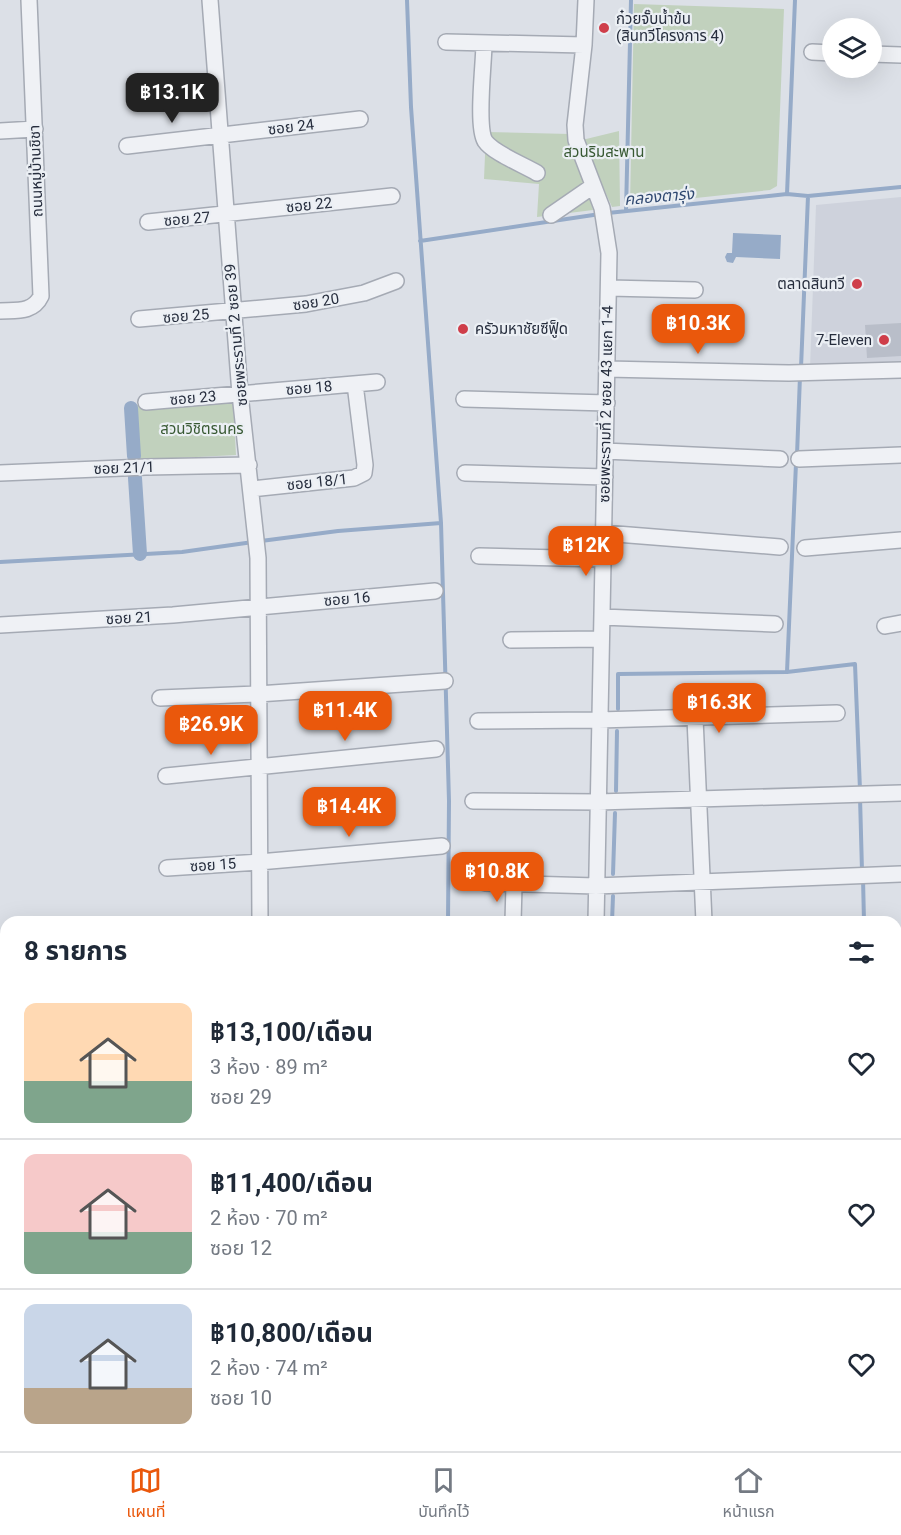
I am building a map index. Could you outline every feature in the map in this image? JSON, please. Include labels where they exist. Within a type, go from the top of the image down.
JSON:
[{"type":"street","name":"ถนนหมู่บ้านชิชา","points":[[0,311],[31,308],[38,303],[41,296],[29,0]]},
{"type":"street","name":"ซอยพระรามที่ 2 ซอย 39","points":[[210,0],[240,394],[258,558],[260,916]]},
{"type":"street","name":"ซอยพระรามที่ 2 ซอย 43 แยก 1-4","points":[[586,0],[584,45],[575,125],[576,140],[602,208],[609,253],[596,916]]},
{"type":"street","points":[[447,42],[584,45]]},
{"type":"street","points":[[484,43],[481,117],[485,141],[492,148],[537,173]]},
{"type":"street","points":[[812,52],[822,52]]},
{"type":"street","points":[[882,54],[901,55]]},
{"type":"street","name":"ซอย 24","points":[[127,146],[360,119]]},
{"type":"street","points":[[0,131],[35,129]]},
{"type":"street","points":[[551,215],[593,186]]},
{"type":"street","name":"ซอย 22","points":[[227,215],[392,196]]},
{"type":"street","name":"ซอย 27","points":[[148,222],[227,215]]},
{"type":"street","name":"ซอย 20","points":[[233,312],[306,304],[364,294],[396,281]]},
{"type":"street","points":[[609,288],[695,291]]},
{"type":"street","name":"ซอย 25","points":[[139,320],[233,312]]},
{"type":"street","points":[[607,369],[789,374],[901,370]]},
{"type":"street","name":"ซอย 18","points":[[240,394],[377,382]]},
{"type":"street","name":"ซอย 18/1","points":[[252,489],[354,478],[364,473],[356,384]]},
{"type":"street","name":"ซอย 23","points":[[146,402],[240,394]]},
{"type":"street","points":[[464,399],[607,403]]},
{"type":"street","points":[[605,451],[780,459]]},
{"type":"street","points":[[799,459],[901,454]]},
{"type":"street","name":"ซอย 21/1","points":[[0,473],[146,466],[249,465]]},
{"type":"street","points":[[465,473],[605,477]]},
{"type":"street","points":[[604,533],[780,547]]},
{"type":"street","points":[[805,548],[901,540]]},
{"type":"street","points":[[479,556],[603,559]]},
{"type":"street","name":"ซอย 16","points":[[258,607],[435,591]]},
{"type":"street","name":"ซอย 21","points":[[0,625],[174,615],[258,607]]},
{"type":"street","points":[[602,617],[775,624]]},
{"type":"street","points":[[885,626],[901,623]]},
{"type":"street","points":[[511,640],[601,639]]},
{"type":"street","points":[[160,698],[258,694],[446,681]]},
{"type":"street","points":[[478,721],[695,718],[837,713]]},
{"type":"street","points":[[695,718],[704,916]]},
{"type":"street","points":[[166,776],[436,750]]},
{"type":"street","points":[[473,801],[598,802],[901,792]]},
{"type":"street","name":"ซอย 15","points":[[167,868],[442,846]]},
{"type":"street","points":[[485,884],[596,886],[901,874]]},
{"type":"street","points":[[513,916],[514,885]]},
{"type":"shaded area","name":"ตลาดสินทวี","points":[[901,197],[901,364],[810,368],[816,205]]},
{"type":"green space","points":[[634,4],[784,9],[777,186],[770,190],[630,205]]},
{"type":"green space","name":"สวนริมสะพาน","points":[[619,131],[620,206],[612,207],[582,140]]},
{"type":"green space","points":[[486,132],[570,134],[574,154],[593,210],[537,217],[539,184],[484,179]]},
{"type":"green space","name":"สวนวิชิตรนคร","points":[[233,400],[236,455],[138,460],[135,405]]},
{"type":"water","points":[[733,233],[781,235],[780,259],[736,257],[733,263],[727,262],[725,257],[727,253],[732,253]]},
{"type":"building","name":"7-Eleven","points":[[901,323],[901,356],[867,358],[865,325]]},
{"type":"waterway","points":[[407,0],[411,107],[441,523],[449,801],[448,916]]},
{"type":"waterway","points":[[626,211],[631,0]]},
{"type":"waterway","points":[[787,194],[795,0]]},
{"type":"waterway","name":"คลองตารุ่ง","points":[[608,213],[787,194],[808,196],[901,187]]},
{"type":"waterway","points":[[801,368],[808,196]]},
{"type":"waterway","name":"คลองตารุ่ง","points":[[420,241],[600,214]]},
{"type":"waterway","points":[[797,455],[800,376]]},
{"type":"waterway","points":[[131,408],[134,456]]},
{"type":"waterway","points":[[787,672],[796,463]]},
{"type":"waterway","points":[[135,478],[140,554]]},
{"type":"waterway","points":[[261,541],[338,531],[441,523]]},
{"type":"waterway","points":[[0,562],[182,552],[253,542]]},
{"type":"waterway","points":[[618,709],[618,674],[787,672],[855,664],[860,790]]},
{"type":"waterway","points":[[616,791],[617,731]]},
{"type":"waterway","points":[[860,797],[862,871]]},
{"type":"waterway","points":[[613,874],[615,813]]},
{"type":"waterway","points":[[863,878],[864,916]]},
{"type":"waterway","points":[[612,916],[613,896]]},
{"type":"place","name":"ก๋วยจั๊บน้ำข้น (สินทวีโครงการ 4)","points":[[604,28]]},
{"type":"place","name":"ตลาดสินทวี","points":[[857,284]]},
{"type":"place","name":"ครัวมหาชัยซีฟู็ด","points":[[463,329]]},
{"type":"place","name":"7-Eleven","points":[[884,340]]}]
